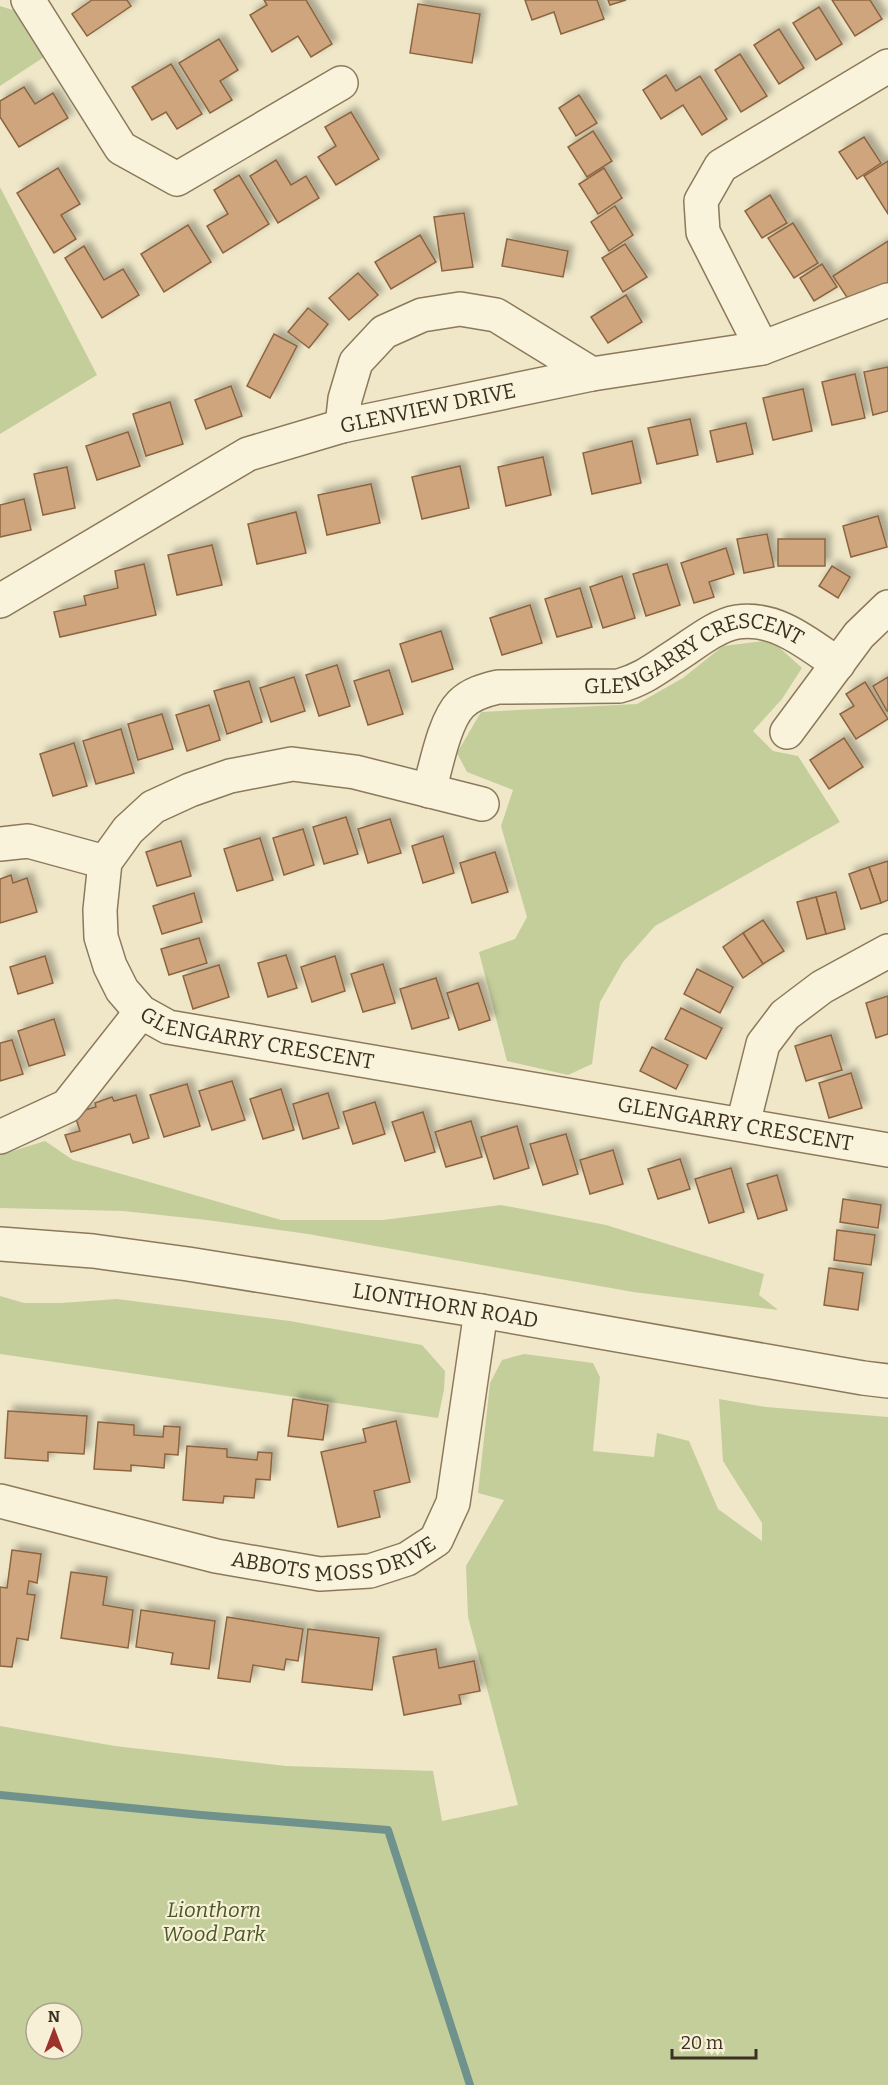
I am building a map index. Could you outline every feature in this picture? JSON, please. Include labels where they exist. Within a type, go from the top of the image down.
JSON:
[{"type":"street","points":[[28,0],[121,148],[177,179],[341,83]]},
{"type":"street","points":[[762,348],[703,232],[701,201],[721,166],[888,66]]},
{"type":"street","name":"GLENVIEW DRIVE","points":[[0,601],[248,454],[342,426],[592,374],[762,348],[888,300]]},
{"type":"street","points":[[342,426],[345,399],[356,362],[384,332],[422,315],[460,309],[496,315],[592,374]]},
{"type":"street","name":"GLENGARRY CRESCENT","points":[[787,732],[859,634],[888,607]]},
{"type":"street","name":"GLENGARRY CRESCENT","points":[[429,790],[451,717],[462,703],[479,691],[498,687],[619,686],[637,681],[711,633],[736,622],[757,621],[775,625],[838,664]]},
{"type":"street","points":[[0,844],[28,841],[105,862],[128,831],[153,807],[190,790],[230,776],[292,764],[355,772],[482,804]]},
{"type":"street","name":"GLENGARRY CRESCENT","points":[[105,862],[100,910],[101,937],[110,966],[122,990],[141,1012],[168,1027],[888,1150]]},
{"type":"street","points":[[743,1124],[763,1044],[785,1015],[822,987],[888,951]]},
{"type":"street","points":[[0,1137],[67,1106],[141,1012]]},
{"type":"street","name":"LIONTHORN ROAD","points":[[0,1244],[93,1251],[481,1311],[888,1381]]},
{"type":"street","name":"ABBOTS MOSS DRIVE","points":[[0,1501],[216,1556],[320,1574],[370,1571],[407,1559],[436,1540],[453,1503],[481,1311]]},
{"type":"green space","points":[[0,6],[16,11],[44,57],[0,86]]},
{"type":"green space","points":[[0,187],[97,375],[0,434]]},
{"type":"green space","points":[[771,640],[802,668],[782,699],[753,731],[773,751],[798,756],[840,822],[655,926],[623,962],[600,1002],[592,1064],[568,1075],[507,1061],[479,952],[515,939],[527,917],[501,826],[513,790],[467,772],[457,753],[481,712],[637,704],[683,678],[723,646]]},
{"type":"green space","points":[[45,1141],[73,1160],[281,1220],[383,1220],[501,1205],[606,1225],[764,1274],[759,1295],[778,1310],[633,1292],[308,1234],[207,1220],[123,1211],[0,1208],[0,1155]]},
{"type":"green space","points":[[0,1296],[24,1303],[117,1299],[290,1321],[422,1345],[445,1371],[444,1390],[438,1418],[0,1354]]},
{"type":"green space","name":"Lionthorn Wood Park","points":[[524,1354],[593,1363],[600,1377],[593,1451],[654,1457],[657,1433],[689,1441],[718,1509],[762,1541],[762,1523],[723,1461],[719,1399],[766,1407],[888,1417],[888,2085],[0,2085],[0,1726],[115,1746],[286,1766],[433,1771],[442,1821],[518,1805],[468,1617],[466,1566],[504,1500],[478,1493],[490,1383],[502,1360]]},
{"type":"building","points":[[92,0],[127,0],[131,6],[87,36],[72,14]]},
{"type":"building","points":[[264,0],[306,0],[332,44],[311,57],[298,36],[272,52],[250,15],[267,5]]},
{"type":"building","points":[[525,0],[597,0],[604,19],[561,34],[554,12],[532,20]]},
{"type":"building","points":[[608,0],[626,0],[610,5]]},
{"type":"building","points":[[832,0],[870,0],[882,19],[855,36]]},
{"type":"building","points":[[418,4],[480,14],[472,63],[410,53]]},
{"type":"building","points":[[819,7],[842,44],[816,60],[793,23]]},
{"type":"building","points":[[779,29],[804,68],[779,84],[754,45]]},
{"type":"building","points":[[219,39],[238,70],[220,81],[232,100],[210,113],[179,63]]},
{"type":"building","points":[[740,54],[767,96],[741,112],[715,70]]},
{"type":"building","points":[[171,64],[202,114],[177,129],[166,112],[152,120],[132,87]]},
{"type":"building","points":[[666,75],[676,91],[700,76],[727,119],[702,135],[683,105],[661,119],[643,90]]},
{"type":"building","points":[[24,87],[35,104],[53,93],[68,118],[19,147],[0,117],[0,101]]},
{"type":"building","points":[[579,95],[597,123],[576,136],[559,108]]},
{"type":"building","points":[[351,112],[379,159],[336,185],[318,157],[336,146],[325,127]]},
{"type":"building","points":[[593,131],[612,161],[587,177],[568,147]]},
{"type":"building","points":[[864,137],[881,163],[857,179],[839,152]]},
{"type":"building","points":[[276,160],[291,185],[306,176],[319,198],[278,223],[250,176]]},
{"type":"building","points":[[888,161],[888,214],[864,176]]},
{"type":"building","points":[[58,168],[80,204],[61,215],[76,239],[54,253],[17,193]]},
{"type":"building","points":[[604,168],[622,198],[598,214],[579,184]]},
{"type":"building","points":[[239,175],[269,224],[223,253],[207,226],[228,214],[214,190]]},
{"type":"building","points":[[770,195],[787,223],[762,238],[745,211]]},
{"type":"building","points":[[615,206],[633,235],[609,251],[591,222]]},
{"type":"building","points":[[464,213],[473,267],[442,271],[434,217]]},
{"type":"building","points":[[793,223],[818,263],[794,278],[768,238]]},
{"type":"building","points":[[188,225],[211,262],[164,292],[141,254]]},
{"type":"building","points":[[420,235],[436,262],[391,289],[375,262]]},
{"type":"building","points":[[507,239],[568,251],[563,277],[502,266]]},
{"type":"building","points":[[888,241],[888,286],[854,308],[833,276]]},
{"type":"building","points":[[625,244],[647,277],[623,292],[602,258]]},
{"type":"building","points":[[84,246],[104,280],[123,269],[139,295],[102,318],[65,258]]},
{"type":"building","points":[[822,264],[837,287],[814,301],[800,278]]},
{"type":"building","points":[[358,273],[378,295],[349,320],[329,298]]},
{"type":"building","points":[[626,295],[642,322],[608,343],[591,317]]},
{"type":"building","points":[[308,308],[328,324],[309,348],[288,332]]},
{"type":"building","points":[[274,334],[297,346],[270,398],[247,386]]},
{"type":"building","points":[[888,367],[888,411],[873,415],[864,372]]},
{"type":"building","points":[[855,374],[865,418],[832,425],[822,382]]},
{"type":"building","points":[[231,386],[242,416],[206,429],[195,400]]},
{"type":"building","points":[[803,389],[812,431],[773,440],[763,398]]},
{"type":"building","points":[[170,402],[183,444],[146,456],[133,414]]},
{"type":"building","points":[[690,419],[698,455],[657,464],[648,428]]},
{"type":"building","points":[[746,423],[753,454],[717,462],[710,431]]},
{"type":"building","points":[[128,432],[140,466],[97,480],[86,446]]},
{"type":"building","points":[[632,441],[641,483],[592,494],[583,453]]},
{"type":"building","points":[[543,457],[551,495],[506,506],[498,467]]},
{"type":"building","points":[[460,466],[469,508],[422,519],[412,477]]},
{"type":"building","points":[[67,467],[75,508],[43,515],[34,474]]},
{"type":"building","points":[[371,484],[380,523],[327,535],[318,495]]},
{"type":"building","points":[[24,499],[31,530],[0,537],[0,505]]},
{"type":"building","points":[[296,512],[306,553],[257,564],[248,524]]},
{"type":"building","points":[[878,516],[887,547],[851,557],[843,526]]},
{"type":"building","points":[[767,534],[774,567],[744,573],[737,539]]},
{"type":"building","points":[[778,539],[825,539],[825,566],[778,566]]},
{"type":"building","points":[[212,545],[222,585],[177,595],[168,555]]},
{"type":"building","points":[[726,548],[734,574],[709,582],[714,597],[694,603],[681,563]]},
{"type":"building","points":[[144,564],[156,615],[60,637],[54,612],[86,605],[84,596],[118,588],[115,571]]},
{"type":"building","points":[[667,564],[680,605],[646,616],[633,574]]},
{"type":"building","points":[[832,566],[850,577],[838,598],[819,586]]},
{"type":"building","points":[[622,576],[635,618],[603,628],[590,587]]},
{"type":"building","points":[[580,588],[592,627],[557,637],[545,599]]},
{"type":"building","points":[[530,605],[542,643],[502,655],[490,618]]},
{"type":"building","points":[[441,631],[453,669],[412,682],[400,644]]},
{"type":"building","points":[[337,665],[350,706],[319,716],[306,675]]},
{"type":"building","points":[[389,670],[403,714],[368,725],[354,681]]},
{"type":"building","points":[[294,677],[305,711],[271,722],[260,688]]},
{"type":"building","points":[[888,677],[888,711],[887,711],[873,686]]},
{"type":"building","points":[[249,681],[262,722],[227,734],[214,691]]},
{"type":"building","points":[[865,682],[888,719],[856,739],[840,714],[854,706],[846,694]]},
{"type":"building","points":[[209,705],[220,740],[187,751],[176,715]]},
{"type":"building","points":[[162,714],[173,749],[138,760],[128,724]]},
{"type":"building","points":[[121,729],[134,773],[96,784],[83,741]]},
{"type":"building","points":[[844,738],[863,767],[829,789],[810,760]]},
{"type":"building","points":[[74,743],[87,786],[53,796],[40,754]]},
{"type":"building","points":[[346,817],[358,854],[324,864],[313,827]]},
{"type":"building","points":[[390,819],[401,853],[368,863],[358,829]]},
{"type":"building","points":[[303,829],[314,865],[284,875],[273,838]]},
{"type":"building","points":[[443,836],[454,873],[423,883],[412,846]]},
{"type":"building","points":[[260,838],[273,880],[237,891],[224,849]]},
{"type":"building","points":[[181,841],[191,876],[157,886],[146,852]]},
{"type":"building","points":[[495,852],[508,892],[472,903],[460,863]]},
{"type":"building","points":[[888,861],[888,900],[881,903],[869,867]]},
{"type":"building","points":[[869,867],[881,903],[861,909],[849,874]]},
{"type":"building","points":[[11,875],[13,883],[27,878],[37,912],[0,923],[0,879]]},
{"type":"building","points":[[836,892],[845,929],[826,934],[816,897]]},
{"type":"building","points":[[194,893],[202,922],[162,934],[153,906]]},
{"type":"building","points":[[816,897],[826,934],[807,939],[797,902]]},
{"type":"building","points":[[763,920],[784,951],[763,964],[743,933]]},
{"type":"building","points":[[743,933],[763,964],[743,978],[723,947]]},
{"type":"building","points":[[199,938],[207,963],[169,975],[161,949]]},
{"type":"building","points":[[286,955],[297,988],[268,997],[258,963]]},
{"type":"building","points":[[45,956],[53,983],[18,994],[10,967]]},
{"type":"building","points":[[335,956],[345,991],[312,1002],[301,967]]},
{"type":"building","points":[[383,964],[395,1003],[363,1012],[351,974]]},
{"type":"building","points":[[219,965],[229,997],[193,1009],[183,976]]},
{"type":"building","points":[[697,969],[733,987],[720,1013],[684,994]]},
{"type":"building","points":[[436,978],[449,1018],[412,1029],[400,989]]},
{"type":"building","points":[[478,983],[490,1020],[459,1030],[447,993]]},
{"type":"building","points":[[888,996],[888,1034],[876,1038],[866,1003]]},
{"type":"building","points":[[681,1008],[722,1028],[706,1059],[665,1039]]},
{"type":"building","points":[[54,1019],[65,1055],[29,1066],[18,1031]]},
{"type":"building","points":[[831,1035],[842,1070],[806,1081],[795,1046]]},
{"type":"building","points":[[12,1040],[23,1074],[0,1081],[0,1043]]},
{"type":"building","points":[[652,1047],[688,1065],[676,1089],[640,1071]]},
{"type":"building","points":[[851,1073],[862,1108],[829,1118],[819,1083]]},
{"type":"building","points":[[232,1081],[245,1120],[212,1130],[199,1091]]},
{"type":"building","points":[[187,1084],[200,1126],[164,1137],[150,1095]]},
{"type":"building","points":[[281,1089],[294,1130],[263,1139],[250,1099]]},
{"type":"building","points":[[328,1093],[339,1128],[303,1139],[293,1104]]},
{"type":"building","points":[[136,1095],[149,1138],[133,1143],[130,1134],[71,1152],[65,1135],[80,1131],[74,1113],[96,1107],[95,1103],[112,1097],[114,1101]]},
{"type":"building","points":[[375,1102],[385,1134],[353,1144],[343,1112]]},
{"type":"building","points":[[423,1112],[435,1152],[405,1161],[392,1122]]},
{"type":"building","points":[[471,1121],[482,1157],[446,1167],[435,1132]]},
{"type":"building","points":[[517,1126],[529,1168],[494,1179],[481,1137]]},
{"type":"building","points":[[566,1134],[578,1174],[543,1185],[530,1144]]},
{"type":"building","points":[[613,1150],[623,1184],[590,1194],[580,1160]]},
{"type":"building","points":[[680,1159],[690,1189],[658,1199],[648,1169]]},
{"type":"building","points":[[731,1168],[744,1212],[709,1223],[695,1179]]},
{"type":"building","points":[[777,1175],[787,1210],[758,1219],[747,1184]]},
{"type":"building","points":[[843,1199],[881,1205],[878,1228],[840,1222]]},
{"type":"building","points":[[837,1230],[875,1235],[871,1265],[834,1260]]},
{"type":"building","points":[[829,1268],[863,1273],[858,1310],[824,1305]]},
{"type":"building","points":[[293,1399],[328,1405],[323,1440],[288,1436]]},
{"type":"building","points":[[8,1411],[87,1416],[84,1454],[48,1452],[48,1461],[5,1458]]},
{"type":"building","points":[[396,1421],[410,1482],[374,1491],[380,1517],[338,1527],[321,1452],[366,1442],[363,1429]]},
{"type":"building","points":[[98,1422],[134,1425],[134,1435],[163,1437],[164,1426],[180,1427],[178,1455],[165,1454],[164,1468],[131,1465],[131,1471],[94,1469]]},
{"type":"building","points":[[187,1446],[227,1449],[227,1457],[257,1460],[258,1452],[272,1453],[270,1480],[256,1479],[254,1498],[224,1496],[223,1503],[183,1500]]},
{"type":"building","points":[[12,1550],[41,1554],[37,1583],[29,1581],[27,1594],[35,1595],[28,1640],[17,1638],[12,1667],[0,1666],[0,1587],[7,1588]]},
{"type":"building","points":[[71,1572],[107,1577],[103,1605],[133,1610],[128,1648],[61,1638]]},
{"type":"building","points":[[141,1610],[215,1621],[209,1669],[171,1664],[173,1653],[136,1647]]},
{"type":"building","points":[[227,1617],[303,1629],[298,1661],[286,1659],[284,1670],[253,1665],[250,1682],[218,1678]]},
{"type":"building","points":[[308,1629],[379,1638],[372,1690],[302,1682]]},
{"type":"building","points":[[436,1649],[439,1668],[474,1661],[480,1691],[459,1695],[461,1704],[404,1715],[393,1657]]},
{"type":"waterway","points":[[0,1795],[201,1815],[388,1830],[470,2085]]}]
